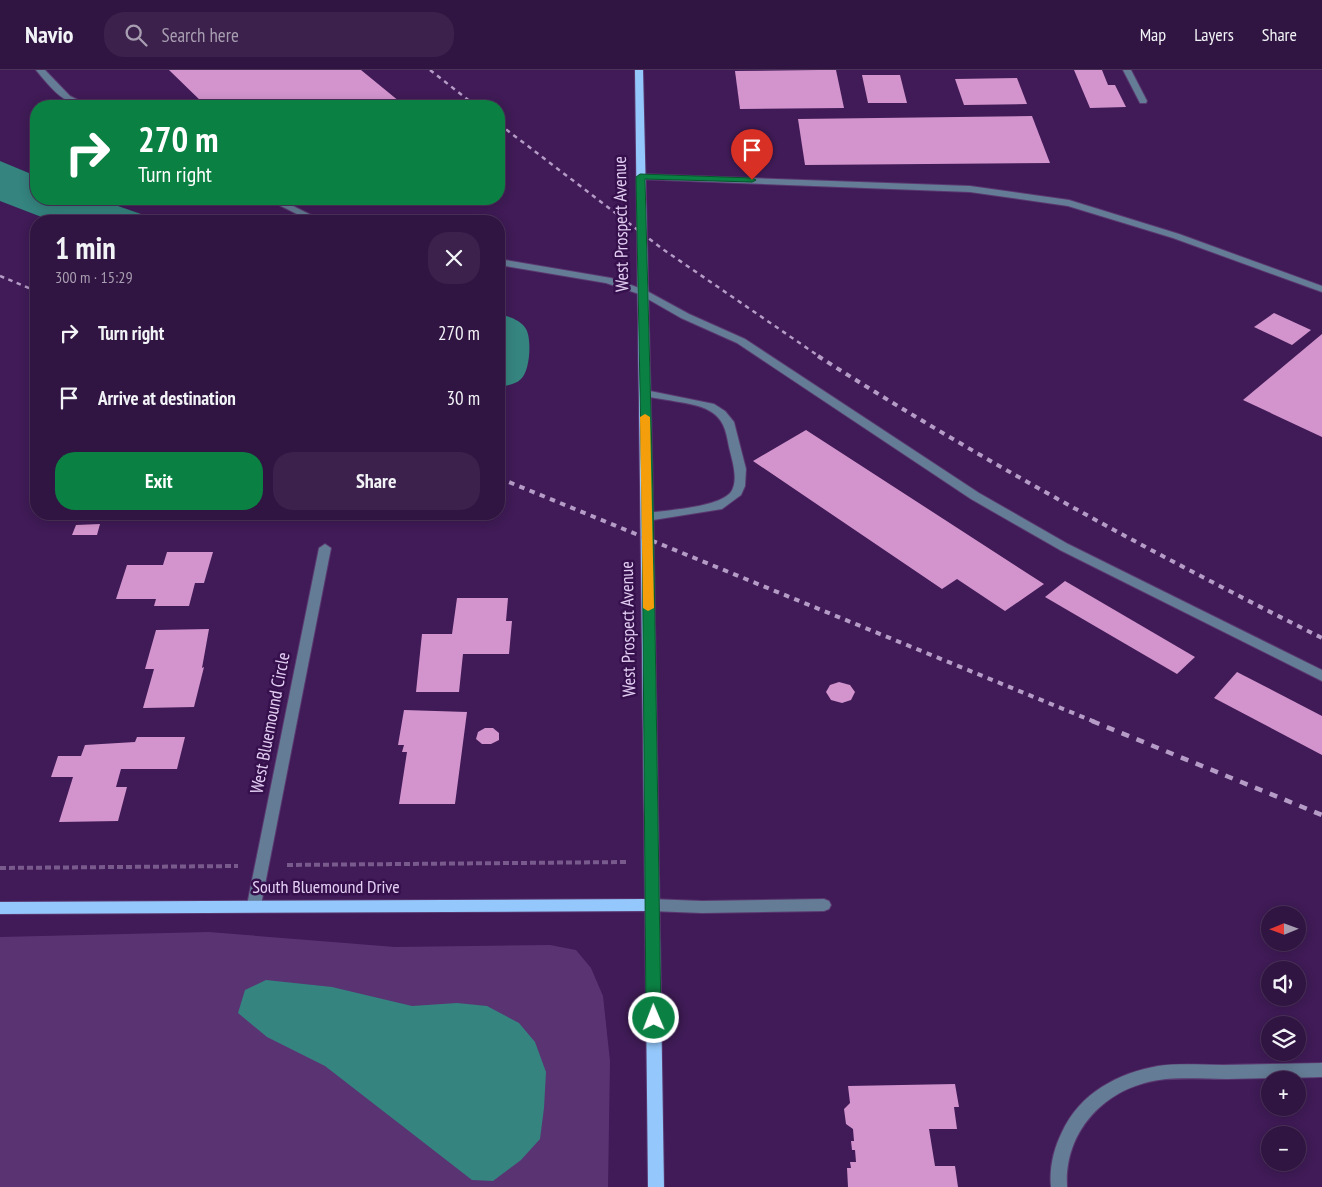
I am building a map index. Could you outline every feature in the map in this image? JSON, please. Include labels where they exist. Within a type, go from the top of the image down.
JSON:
[{"type":"main road","name":"West Prospect Avenue","points":[[638,70],[647,517],[656,1187]]},
{"type":"main road","name":"South Bluemound Drive","points":[[0,908],[652,905]]},
{"type":"street","points":[[40,70],[67,98],[72,100]]},
{"type":"street","points":[[1127,70],[1143,102]]},
{"type":"street","points":[[640,177],[970,189],[1069,203],[1176,236],[1322,289]]},
{"type":"street","points":[[285,205],[305,215]]},
{"type":"street","points":[[505,263],[608,280],[642,292],[685,316],[741,341],[975,496],[1064,548],[1322,676]]},
{"type":"street","points":[[644,393],[710,406],[721,413],[729,422],[740,469],[739,486],[735,495],[718,506],[647,517]]},
{"type":"street","name":"West Bluemound Circle","points":[[254,906],[325,548]]},
{"type":"street","points":[[652,905],[702,907],[824,905]]},
{"type":"street","points":[[1059,1187],[1064,1144],[1081,1113],[1105,1092],[1139,1076],[1160,1073],[1322,1070]]},
{"type":"path","points":[[0,868],[651,861]]},
{"type":"shaded area","points":[[0,161],[30,174],[30,205],[115,205],[144,215],[36,215],[0,201]]},
{"type":"shaded area","points":[[505,316],[524,326],[529,340],[528,362],[524,375],[514,384],[505,386]]},
{"type":"shaded area","points":[[209,932],[395,947],[550,945],[576,950],[591,968],[603,996],[610,1061],[608,1187],[0,1187],[0,937]]},
{"type":"shaded area","points":[[266,980],[332,987],[412,1006],[457,1003],[487,1006],[519,1023],[535,1042],[546,1072],[540,1139],[521,1160],[493,1181],[472,1180],[325,1066],[267,1037],[238,1013],[245,990]]},
{"type":"building","points":[[169,70],[361,70],[398,100],[200,100]]},
{"type":"building","points":[[836,70],[844,108],[740,109],[735,71]]},
{"type":"building","points":[[1074,70],[1102,70],[1108,85],[1115,85],[1126,107],[1090,108]]},
{"type":"building","points":[[862,75],[900,75],[907,103],[868,103]]},
{"type":"building","points":[[1017,78],[1027,104],[964,105],[955,79]]},
{"type":"building","points":[[1032,116],[1050,163],[805,165],[798,119]]},
{"type":"building","points":[[1274,313],[1311,330],[1292,345],[1254,327]]},
{"type":"building","points":[[1322,334],[1322,437],[1243,400]]},
{"type":"building","points":[[806,430],[1044,584],[1005,611],[957,579],[942,589],[753,461]]},
{"type":"building","points":[[100,524],[97,535],[72,535],[76,525]]},
{"type":"building","points":[[167,552],[213,552],[204,583],[195,583],[189,606],[154,606],[156,599],[116,599],[127,565],[163,565]]},
{"type":"building","points":[[1065,581],[1195,657],[1177,674],[1045,597]]},
{"type":"building","points":[[457,598],[508,598],[506,621],[512,621],[509,654],[463,654],[459,692],[416,692],[422,634],[452,634]]},
{"type":"building","points":[[209,629],[202,668],[204,667],[194,707],[143,708],[154,669],[145,669],[156,630]]},
{"type":"building","points":[[1237,672],[1322,716],[1322,755],[1214,698]]},
{"type":"building","points":[[839,682],[850,685],[855,692],[851,700],[842,703],[831,700],[826,692],[830,685]]},
{"type":"building","points":[[404,710],[467,712],[455,804],[399,804],[407,752],[402,752],[404,745],[398,745]]},
{"type":"building","points":[[485,728],[493,728],[499,733],[499,740],[491,744],[482,744],[476,739],[478,732]]},
{"type":"building","points":[[137,737],[185,737],[177,769],[121,769],[116,787],[127,787],[118,821],[59,822],[73,777],[51,777],[58,756],[81,756],[85,745],[135,742]]},
{"type":"building","points":[[955,1084],[959,1107],[954,1107],[957,1129],[929,1129],[935,1166],[955,1166],[958,1187],[848,1187],[847,1168],[851,1168],[850,1162],[856,1162],[855,1150],[852,1150],[851,1141],[854,1141],[853,1129],[846,1124],[844,1109],[850,1103],[848,1086]]},
{"type":"railway","points":[[430,70],[468,100]]},
{"type":"railway","points":[[505,129],[664,250],[820,357]]},
{"type":"railway","points":[[0,276],[30,288]]},
{"type":"railway","points":[[818,356],[941,432],[1066,504],[1322,638]]},
{"type":"railway","points":[[505,480],[1095,722]]},
{"type":"railway","points":[[1092,721],[1322,815]]},
{"type":"slow traffic","points":[[645,417],[648,608]]},
{"type":"route","points":[[654,1018],[647,497],[640,177],[752,180]]}]
